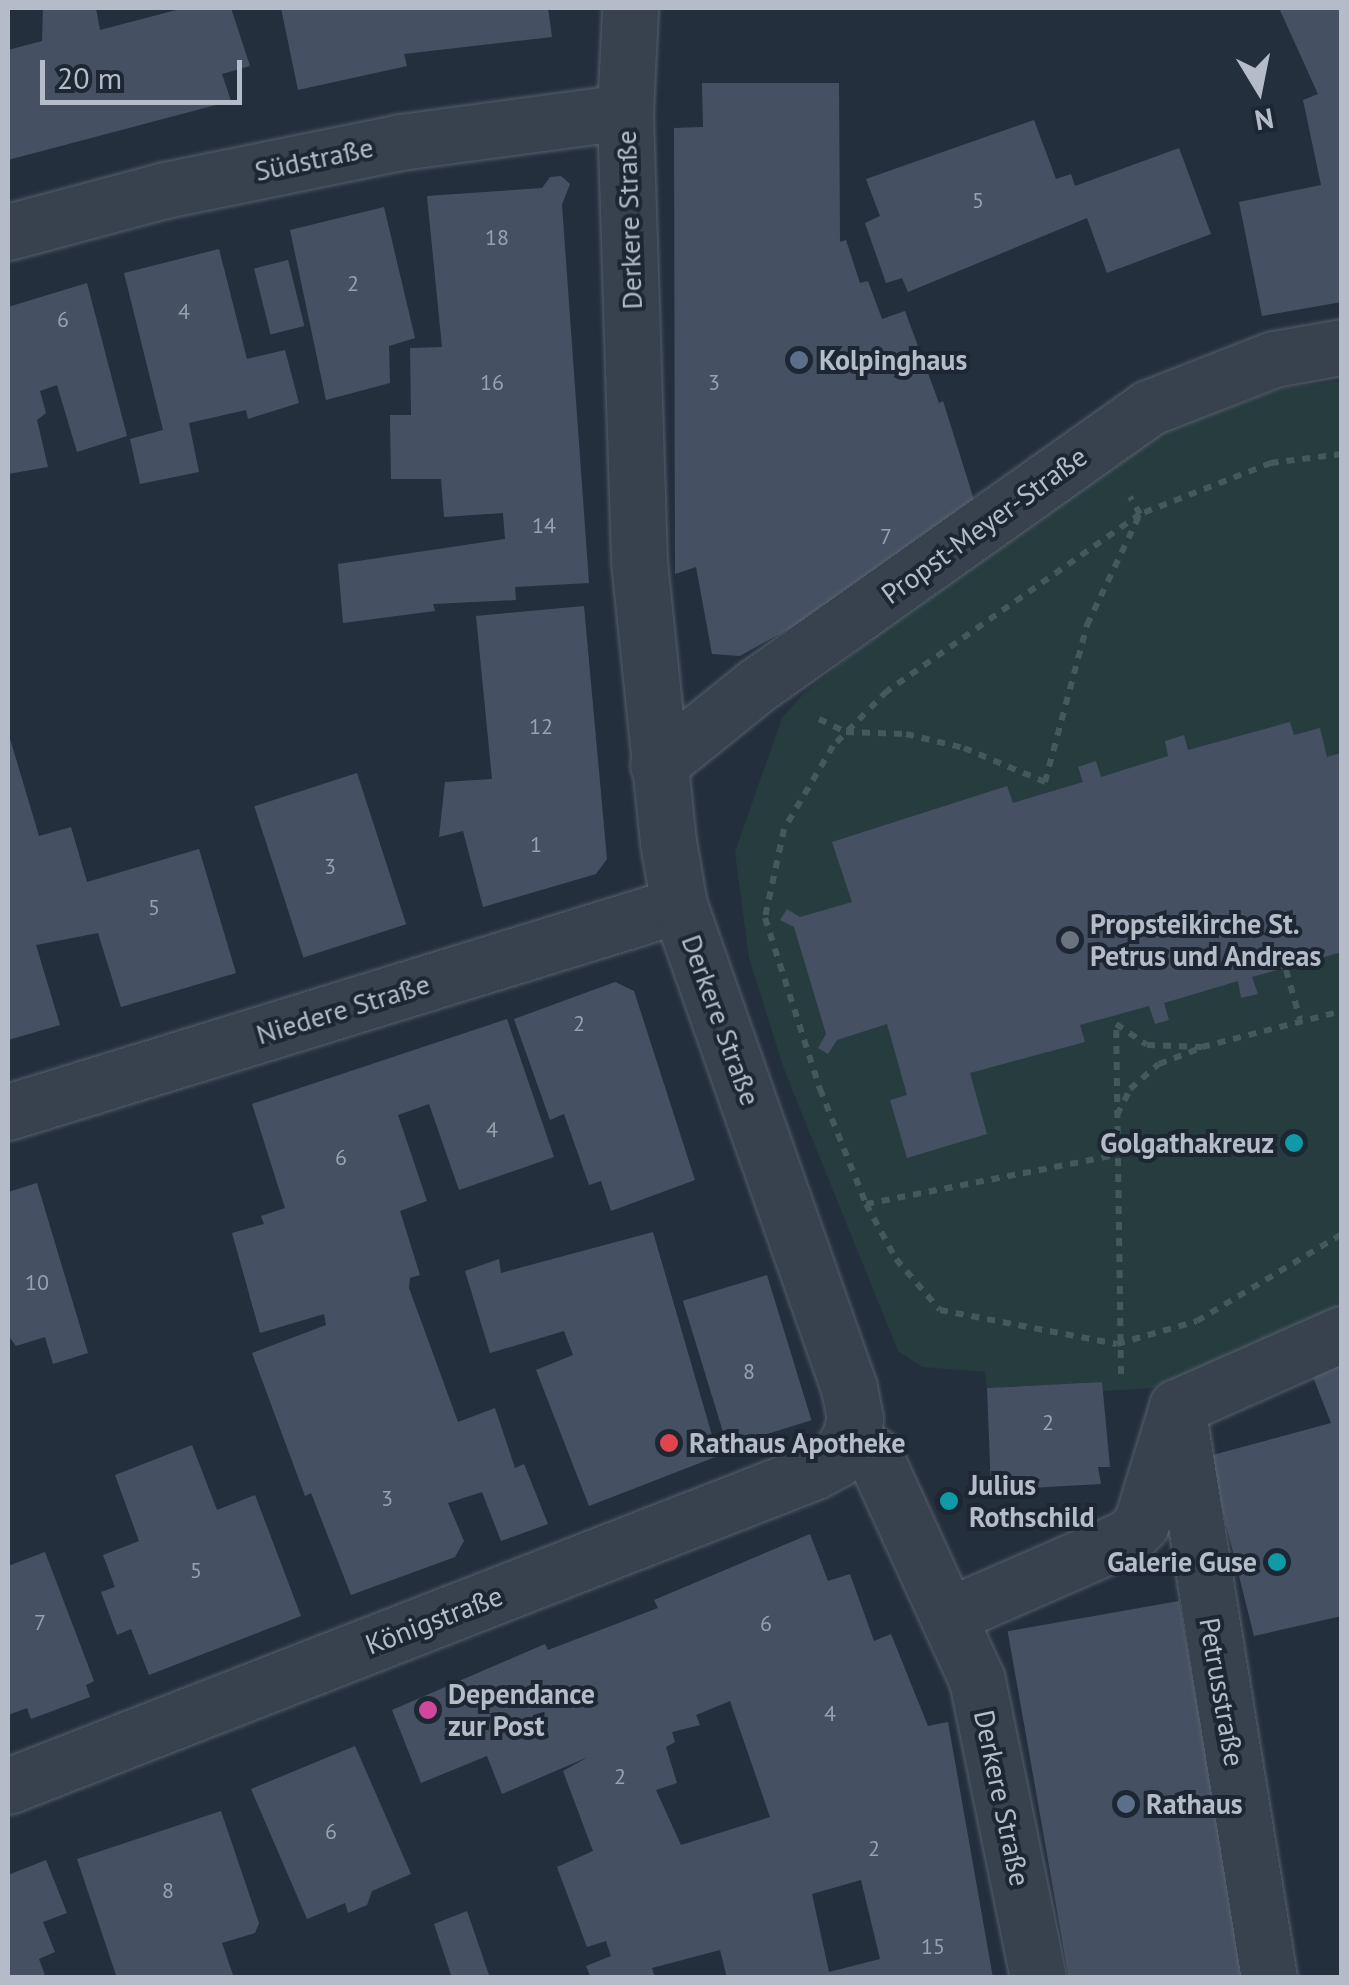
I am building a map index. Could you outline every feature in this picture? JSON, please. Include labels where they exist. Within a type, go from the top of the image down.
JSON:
[{"type":"street","name":"Derkere Straße","points":[[630,8],[625,112],[639,560],[658,766],[680,906],[850,1388],[855,1419],[849,1440],[874,1454],[952,1614],[977,1680],[1038,1978]]},
{"type":"street","name":"Südstraße","points":[[8,232],[166,190],[400,142],[625,112]]},
{"type":"street","name":"Propst-Meyer-Straße","points":[[658,766],[756,686],[1148,408],[1274,359],[1342,347]]},
{"type":"street","name":"Niedere Straße","points":[[8,1112],[680,906]]},
{"type":"street","points":[[952,1614],[1128,1536],[1140,1524],[1177,1407],[1342,1334]]},
{"type":"street","name":"Petrusstraße","points":[[1177,1407],[1270,1978]]},
{"type":"street","name":"Königstraße","points":[[8,1786],[813,1472],[837,1459],[849,1440]]},
{"type":"path","points":[[1342,454],[1271,463],[1140,514],[887,691],[846,732],[784,829],[765,918],[820,1088],[866,1204],[896,1259],[940,1310],[1118,1344],[1197,1321],[1342,1234]]},
{"type":"path","points":[[846,732],[906,734],[964,748],[1045,782],[1087,625],[1140,514]]},
{"type":"path","points":[[1286,970],[1300,1019]]},
{"type":"path","points":[[1115,1120],[1130,1089],[1159,1064],[1202,1047],[1342,1011]]},
{"type":"path","points":[[1118,1344],[1116,1024],[1147,1044],[1202,1047]]},
{"type":"path","points":[[866,1204],[1116,1155]]},
{"type":"green space","points":[[1341,381],[1341,1307],[1154,1388],[1103,1391],[1101,1382],[987,1388],[985,1372],[922,1367],[898,1351],[784,1069],[749,958],[735,852],[782,718],[803,694],[947,579],[1156,434],[1282,388]]},
{"type":"building","points":[[43,8],[96,8],[100,30],[184,8],[231,8],[250,66],[222,74],[231,101],[8,160],[8,50],[42,41]]},
{"type":"building","points":[[281,8],[548,8],[552,37],[404,54],[407,66],[298,90]]},
{"type":"building","points":[[1279,8],[1342,8],[1342,302],[1262,316],[1239,202],[1321,185],[1303,100],[1318,94]]},
{"type":"building","name":"Kolpinghaus","points":[[702,83],[839,83],[840,242],[846,240],[860,283],[868,281],[882,319],[905,311],[939,403],[943,401],[974,500],[849,595],[740,656],[712,654],[696,567],[675,574],[674,128],[703,127]]},
{"type":"building","points":[[1034,120],[1056,179],[1071,174],[1075,186],[1179,148],[1211,234],[1107,273],[1087,218],[908,292],[902,278],[886,283],[865,223],[880,216],[866,179]]},
{"type":"building","points":[[561,176],[570,184],[562,205],[589,583],[515,587],[516,600],[433,604],[435,611],[343,623],[338,564],[505,539],[503,513],[444,517],[441,479],[391,479],[390,415],[411,415],[410,348],[442,347],[427,196],[542,188],[550,177]]},
{"type":"building","points":[[384,207],[415,338],[389,346],[390,383],[326,400],[290,230]]},
{"type":"building","points":[[219,249],[247,359],[285,350],[299,403],[248,419],[246,410],[189,423],[199,472],[140,484],[130,439],[163,430],[124,273]]},
{"type":"building","points":[[288,260],[304,326],[270,334],[254,268]]},
{"type":"building","points":[[87,283],[127,436],[77,452],[57,385],[40,391],[46,413],[37,420],[48,467],[8,474],[8,307]]},
{"type":"building","points":[[584,606],[607,859],[596,874],[483,907],[463,831],[439,837],[445,782],[492,779],[476,616]]},
{"type":"building","name":"Propsteikirche St. Petrus und Andreas","points":[[1290,722],[1294,735],[1320,728],[1327,757],[1342,753],[1342,952],[1252,977],[1258,994],[1241,998],[1238,981],[1164,1003],[1169,1020],[1155,1024],[1149,1006],[1080,1025],[1085,1042],[970,1073],[987,1134],[907,1158],[890,1100],[907,1095],[887,1024],[837,1040],[828,1054],[818,1048],[826,1034],[794,927],[780,920],[787,909],[800,917],[852,902],[832,842],[1007,786],[1013,803],[1083,782],[1078,767],[1096,761],[1101,777],[1168,756],[1165,741],[1184,735],[1188,750]]},
{"type":"building","points":[[8,732],[39,836],[71,827],[87,882],[199,849],[236,973],[121,1007],[98,933],[36,945],[60,1025],[8,1040]]},
{"type":"building","points":[[357,773],[406,924],[303,958],[254,806]]},
{"type":"building","points":[[615,982],[634,991],[695,1180],[611,1211],[601,1181],[589,1185],[564,1114],[550,1120],[514,1019]]},
{"type":"building","points":[[507,1019],[554,1157],[459,1190],[429,1104],[398,1115],[427,1201],[400,1211],[420,1275],[410,1278],[409,1288],[458,1422],[495,1408],[515,1468],[524,1464],[548,1524],[501,1541],[482,1492],[448,1503],[464,1541],[455,1557],[351,1595],[311,1493],[305,1496],[252,1353],[326,1325],[324,1314],[260,1333],[232,1233],[264,1224],[261,1216],[285,1208],[252,1104]]},
{"type":"building","points":[[37,1183],[88,1353],[53,1364],[45,1337],[16,1346],[8,1335],[8,1192]]},
{"type":"building","points":[[653,1232],[718,1456],[589,1506],[536,1370],[573,1355],[564,1331],[490,1353],[465,1271],[499,1259],[501,1273]]},
{"type":"building","points":[[767,1275],[811,1420],[727,1446],[683,1301]]},
{"type":"building","points":[[1342,1357],[1342,1616],[1254,1636],[1209,1456],[1331,1423],[1310,1369]]},
{"type":"building","points":[[1102,1382],[1110,1467],[1098,1467],[1101,1484],[991,1490],[987,1388]]},
{"type":"building","points":[[192,1445],[217,1510],[255,1495],[301,1616],[149,1675],[131,1629],[117,1635],[101,1592],[115,1587],[103,1555],[139,1541],[115,1475]]},
{"type":"building","points":[[810,1534],[828,1581],[850,1574],[874,1641],[891,1634],[928,1726],[948,1722],[993,1978],[727,1978],[720,1950],[652,1968],[655,1978],[591,1978],[586,1966],[611,1956],[606,1941],[587,1947],[557,1867],[593,1851],[563,1771],[588,1757],[502,1794],[487,1756],[421,1783],[392,1710],[545,1644],[548,1650],[658,1608],[654,1600]],"holes":[[[730,1701],[770,1817],[681,1845],[656,1790],[677,1783],[666,1747],[675,1742],[672,1732],[700,1725],[696,1715]],[[861,1880],[880,1959],[829,1972],[812,1894]]]},
{"type":"building","points":[[45,1552],[94,1681],[86,1685],[90,1697],[31,1719],[27,1708],[8,1715],[8,1566]]},
{"type":"building","name":"Rathaus","points":[[1179,1601],[1245,1978],[1069,1978],[1008,1631]]},
{"type":"building","points":[[355,1746],[411,1874],[372,1891],[367,1905],[348,1913],[345,1903],[307,1919],[251,1789]]},
{"type":"building","points":[[221,1811],[259,1923],[255,1933],[222,1943],[234,1978],[117,1978],[77,1859]]},
{"type":"building","points":[[46,1860],[67,1913],[43,1922],[55,1952],[39,1959],[46,1978],[8,1978],[8,1875]]},
{"type":"building","points":[[467,1911],[490,1978],[452,1978],[434,1924]]},
{"type":"place","name":"Kolpinghaus","points":[[799,360]]},
{"type":"place","name":"Propsteikirche St. Petrus und Andreas","points":[[1070,940]]},
{"type":"place","name":"Golgathakreuz","points":[[1294,1143]]},
{"type":"place","name":"Rathaus Apotheke","points":[[669,1443]]},
{"type":"place","name":"Julius Rothschild","points":[[949,1501]]},
{"type":"place","name":"Galerie Guse","points":[[1277,1562]]},
{"type":"place","name":"Dependance zur Post","points":[[428,1710]]},
{"type":"place","name":"Rathaus","points":[[1126,1804]]}]
